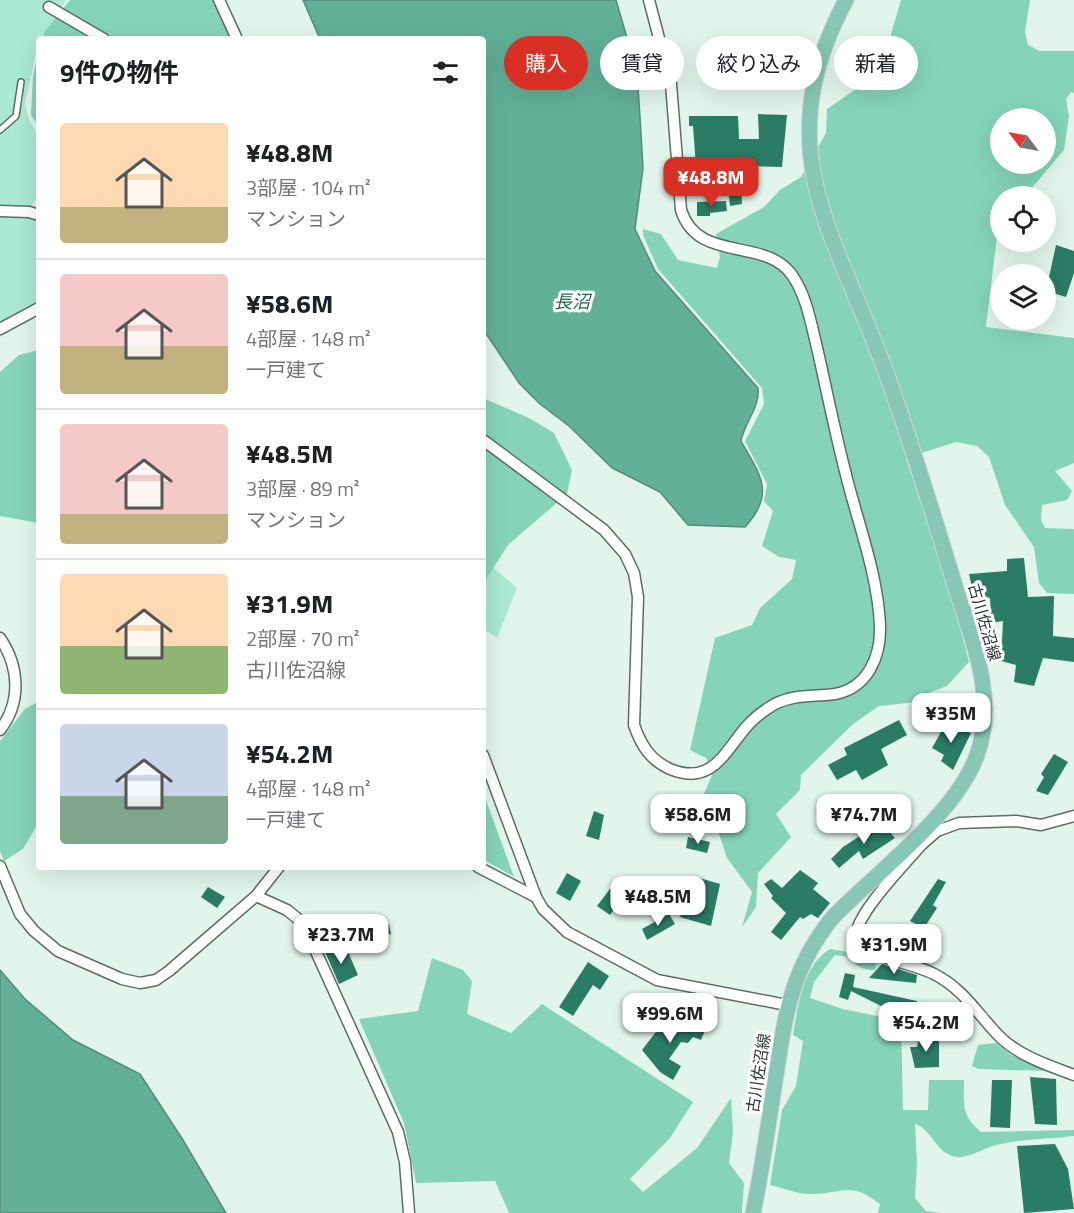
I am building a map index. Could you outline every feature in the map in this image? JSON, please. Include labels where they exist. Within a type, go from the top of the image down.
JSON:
[{"type":"main road","name":"古川佐沼線","points":[[753,1213],[787,1005],[801,966],[820,933],[849,901],[918,841],[952,799],[972,768],[983,738],[985,702],[975,653],[909,439],[886,373],[824,217],[811,166],[808,138],[813,84],[822,52],[846,0]]},
{"type":"street","points":[[219,0],[236,36]]},
{"type":"street","points":[[486,442],[604,530],[625,554],[634,573],[638,597],[634,725],[641,744],[664,766],[687,772],[708,769],[725,757],[749,724],[773,705],[785,699],[810,694],[844,692],[860,683],[870,670],[880,650],[880,623],[872,574],[811,324],[792,275],[780,264],[751,251],[723,248],[694,232],[685,222],[681,210],[671,84],[649,0]]},
{"type":"street","points":[[49,7],[99,36]]},
{"type":"street","points":[[0,211],[36,214]]},
{"type":"street","points":[[0,329],[36,310]]},
{"type":"street","points":[[0,638],[11,659],[16,680],[14,702],[0,730]]},
{"type":"street","points":[[486,763],[536,897],[543,909],[567,932],[657,980],[787,1005]]},
{"type":"street","points":[[1074,816],[1041,825],[1016,821],[959,823],[937,831],[918,841],[863,916],[855,931],[856,938],[870,950],[937,975],[972,1002],[1000,1038],[1014,1048],[1074,1075]]},
{"type":"street","points":[[0,866],[11,898],[34,931],[58,951],[122,979],[140,983],[156,980],[170,971],[255,896],[277,870]]},
{"type":"street","points":[[484,870],[536,897]]},
{"type":"street","points":[[255,896],[287,910],[303,923],[399,1132],[405,1162],[409,1213]]},
{"type":"lane","points":[[0,130],[16,116],[21,82]]},
{"type":"shaded area","points":[[0,0],[66,0],[44,36],[36,36],[36,53],[25,104],[30,122],[36,131],[36,200],[32,205],[36,207],[36,318],[0,337]]},
{"type":"shaded area","points":[[70,0],[213,0],[235,36],[43,36]]},
{"type":"shaded area","points":[[901,0],[1030,0],[1025,32],[1028,45],[1040,51],[1074,51],[1074,93],[1071,92],[1066,99],[1069,116],[1064,150],[1056,159],[1056,108],[990,108],[990,174],[1044,174],[1033,186],[990,186],[990,252],[995,252],[994,264],[990,264],[990,294],[986,327],[990,328],[990,330],[1010,330],[1074,338],[1074,463],[1055,471],[1072,491],[1067,500],[1042,505],[1041,520],[1045,528],[1074,529],[1074,594],[1047,593],[1039,583],[1034,547],[1005,505],[989,457],[977,446],[956,442],[906,458],[950,590],[969,662],[947,686],[931,692],[917,702],[879,706],[853,724],[801,775],[800,790],[776,814],[791,837],[758,873],[756,907],[742,927],[752,892],[727,858],[718,831],[705,810],[703,796],[713,773],[706,758],[690,750],[715,638],[752,625],[760,608],[792,579],[796,560],[779,557],[762,546],[773,511],[764,501],[767,484],[745,441],[764,404],[762,388],[658,269],[643,235],[643,229],[661,234],[678,260],[717,268],[720,257],[716,234],[764,207],[780,190],[801,177],[826,133],[827,109],[855,90],[918,90],[918,36],[890,36]]},
{"type":"shaded area","points":[[36,62],[36,123],[31,115]]},
{"type":"shaded area","points":[[36,351],[36,522],[0,516],[0,372],[19,355]]},
{"type":"shaded area","points":[[486,399],[529,418],[554,433],[572,470],[567,494],[508,545],[486,579]]},
{"type":"shaded area","points":[[486,562],[517,588],[497,638],[486,631]]},
{"type":"shaded area","points":[[36,703],[36,827],[23,849],[4,861],[0,851],[0,741],[25,709]]},
{"type":"shaded area","points":[[486,800],[514,877],[486,861]]},
{"type":"shaded area","points":[[830,949],[854,953],[876,963],[875,970],[866,970],[849,957],[835,955],[814,982],[810,998],[843,1009],[901,1021],[903,1110],[928,1110],[929,1080],[964,1080],[965,1109],[970,1120],[981,1132],[1074,1130],[1074,1136],[1005,1143],[969,1156],[957,1157],[946,1153],[925,1130],[915,1124],[917,1163],[915,1198],[926,1211],[942,1213],[878,1213],[880,1204],[854,1190],[808,1194],[770,1185],[782,1110],[796,1086],[803,1041],[793,1035],[803,987],[814,965]]},
{"type":"shaded area","points":[[432,958],[463,970],[472,981],[467,1014],[511,1033],[542,1004],[693,1102],[670,1138],[630,1179],[643,1192],[697,1148],[731,1098],[733,1132],[729,1163],[744,1183],[742,1213],[509,1213],[495,1181],[416,1183],[404,1123],[359,1019],[418,1011]]},
{"type":"shaded area","points":[[996,1043],[1011,1055],[1048,1071],[979,1069],[972,1066],[978,1045]]},
{"type":"water","name":"長沼","points":[[303,0],[616,0],[626,36],[600,36],[600,90],[638,90],[643,168],[635,229],[655,271],[758,388],[757,402],[741,441],[759,474],[762,494],[755,515],[745,527],[688,525],[660,492],[612,468],[569,426],[540,404],[519,383],[486,334],[486,36],[319,36]]},
{"type":"water","points":[[0,970],[25,999],[73,1040],[140,1074],[183,1140],[226,1213],[0,1213]]},
{"type":"building","points":[[758,114],[787,115],[782,167],[740,166],[742,204],[730,206],[727,180],[705,179],[705,167],[696,167],[693,126],[689,126],[689,116],[738,116],[739,139],[759,139]]},
{"type":"building","points":[[726,201],[727,211],[710,213],[710,216],[697,216],[697,202]]},
{"type":"building","points":[[1056,245],[1074,251],[1074,273],[1066,297],[1056,294],[1056,264],[1052,264]]},
{"type":"building","points":[[1024,558],[1028,597],[1054,596],[1053,636],[1074,638],[1074,662],[1043,658],[1034,686],[1014,682],[1016,665],[1001,661],[1003,621],[978,625],[976,620],[991,614],[990,598],[974,596],[969,574],[1007,571],[1007,559]]},
{"type":"building","points":[[899,720],[907,735],[881,749],[888,765],[862,780],[856,770],[837,780],[828,765],[847,755],[844,748]]},
{"type":"building","points":[[946,723],[971,733],[953,770],[941,761],[944,755],[932,748]]},
{"type":"building","points":[[1054,754],[1068,762],[1048,795],[1036,791],[1044,777],[1041,774]]},
{"type":"building","points":[[594,811],[604,815],[599,840],[586,836]]},
{"type":"building","points":[[881,822],[895,838],[863,859],[859,851],[839,868],[831,859],[843,847]]},
{"type":"building","points":[[688,837],[710,842],[707,853],[686,848]]},
{"type":"building","points":[[800,870],[818,883],[813,889],[830,903],[818,918],[811,914],[803,919],[800,917],[781,940],[771,932],[786,913],[771,898],[773,896],[764,884],[771,879],[782,888]]},
{"type":"building","points":[[567,873],[581,881],[570,901],[556,893]]},
{"type":"building","points":[[693,876],[720,884],[711,926],[680,917]]},
{"type":"building","points":[[938,879],[946,882],[933,905],[937,908],[924,928],[910,921]]},
{"type":"building","points":[[613,885],[626,894],[610,915],[597,906]]},
{"type":"building","points":[[208,887],[225,897],[217,908],[201,897]]},
{"type":"building","points":[[669,914],[675,924],[647,940],[642,929]]},
{"type":"building","points":[[365,924],[365,928],[389,924],[391,934],[367,938],[367,943],[354,945],[351,927]]},
{"type":"building","points":[[331,943],[337,957],[348,952],[358,975],[339,984],[323,947]]},
{"type":"building","points":[[588,962],[609,976],[600,990],[593,985],[573,1016],[559,1007]]},
{"type":"building","points":[[882,964],[917,975],[916,983],[869,978]]},
{"type":"building","points":[[845,973],[855,975],[853,987],[917,1001],[915,1014],[885,1008],[851,991],[848,1000],[839,997]]},
{"type":"building","points":[[669,1015],[688,1026],[692,1022],[706,1028],[701,1040],[693,1037],[688,1043],[681,1042],[669,1059],[681,1066],[673,1080],[660,1072],[642,1050]]},
{"type":"building","points":[[939,1036],[939,1067],[915,1068],[910,1047],[917,1047],[919,1038]]},
{"type":"building","points":[[1030,1077],[1056,1079],[1057,1125],[1035,1124]]},
{"type":"building","points":[[992,1080],[1012,1080],[1010,1128],[990,1127]]},
{"type":"building","points":[[1055,1144],[1068,1169],[1074,1209],[1024,1213],[1017,1146]]}]
